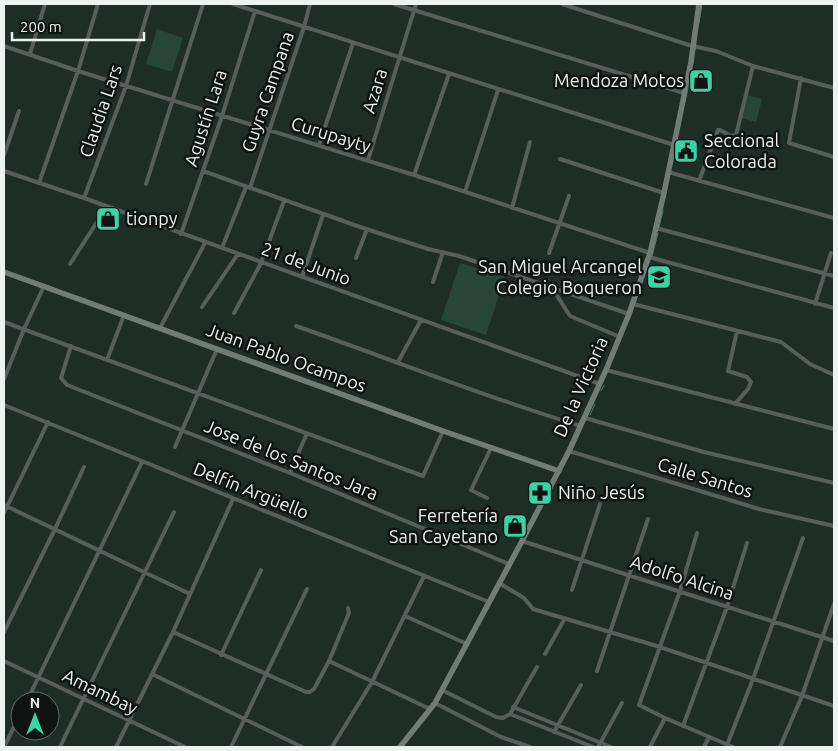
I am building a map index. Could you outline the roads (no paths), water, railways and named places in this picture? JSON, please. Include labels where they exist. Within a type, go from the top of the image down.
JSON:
[{"type":"main road","name":"De la Victoria","points":[[400,747],[435,703],[522,541],[585,418],[630,314],[656,228],[674,146],[699,4]]},
{"type":"main road","name":"Juan Pablo Ocampos","points":[[4,272],[559,471]]},
{"type":"street","points":[[30,54],[45,4]]},
{"type":"street","points":[[39,184],[78,71],[98,4]]},
{"type":"street","name":"Claudia Lars","points":[[84,198],[126,86],[150,4]]},
{"type":"street","points":[[146,184],[203,4]]},
{"type":"street","points":[[233,4],[674,146]]},
{"type":"street","name":"Guyra Campana","points":[[222,248],[270,130],[304,28],[310,4]]},
{"type":"street","points":[[394,4],[684,93]]},
{"type":"street","points":[[414,10],[416,4]]},
{"type":"street","points":[[562,4],[692,46],[716,51],[753,66],[834,88]]},
{"type":"street","name":"Azara","points":[[368,160],[414,10]]},
{"type":"street","name":"Agustín Lara","points":[[181,234],[222,116],[255,11]]},
{"type":"street","points":[[320,145],[353,43]]},
{"type":"street","name":"Curupayty","points":[[4,46],[222,116],[414,174],[649,255],[834,308]]},
{"type":"street","points":[[699,181],[718,130],[731,136],[736,135],[753,66]]},
{"type":"street","points":[[414,174],[449,74]]},
{"type":"street","points":[[801,78],[789,143],[834,155]]},
{"type":"street","points":[[465,192],[498,90]]},
{"type":"street","points":[[4,155],[19,111]]},
{"type":"street","points":[[512,208],[530,142]]},
{"type":"street","points":[[560,159],[664,192]]},
{"type":"street","name":"21 de Junio","points":[[4,171],[600,384]]},
{"type":"street","points":[[203,172],[324,215],[630,314]]},
{"type":"street","points":[[668,172],[834,218]]},
{"type":"street","points":[[550,253],[569,196]]},
{"type":"street","points":[[234,313],[261,263],[284,201]]},
{"type":"street","points":[[70,264],[106,208]]},
{"type":"street","points":[[302,277],[324,215]]},
{"type":"street","points":[[656,228],[834,276]]},
{"type":"street","points":[[356,258],[367,229]]},
{"type":"street","points":[[160,328],[205,243]]},
{"type":"street","points":[[433,282],[443,252]]},
{"type":"street","points":[[816,304],[831,253]]},
{"type":"street","points":[[202,307],[238,254]]},
{"type":"street","points":[[4,379],[44,286]]},
{"type":"street","points":[[552,288],[570,316],[620,337]]},
{"type":"street","points":[[632,304],[781,342],[810,364],[834,375]]},
{"type":"street","points":[[107,360],[124,315]]},
{"type":"street","points":[[398,362],[421,320]]},
{"type":"street","points":[[4,322],[423,476],[443,431]]},
{"type":"street","points":[[296,326],[520,408],[580,426]]},
{"type":"street","points":[[735,404],[748,389],[751,382],[747,377],[728,371],[737,331]]},
{"type":"street","name":"Jose de los Santos Jara","points":[[71,346],[61,378],[67,384],[290,473],[509,564]]},
{"type":"street","points":[[175,447],[217,349]]},
{"type":"street","points":[[606,370],[834,429]]},
{"type":"street","name":"Delfín Argüello","points":[[4,405],[489,602]]},
{"type":"street","points":[[585,418],[704,452],[834,483]]},
{"type":"street","points":[[4,513],[5,506],[48,422]]},
{"type":"street","points":[[290,473],[307,433]]},
{"type":"street","points":[[487,498],[471,490],[491,448]]},
{"type":"street","name":"Calle Santos","points":[[569,451],[759,509],[834,526]]},
{"type":"street","points":[[32,691],[142,462]]},
{"type":"street","points":[[4,632],[84,467]]},
{"type":"street","points":[[116,747],[173,632],[232,499]]},
{"type":"street","points":[[572,590],[600,504]]},
{"type":"street","points":[[5,506],[190,594]]},
{"type":"street","points":[[60,747],[174,512]]},
{"type":"street","points":[[597,671],[648,519]]},
{"type":"street","points":[[697,533],[680,591],[639,705],[734,747]]},
{"type":"street","points":[[727,745],[774,622],[803,538]]},
{"type":"street","name":"Adolfo Alcina","points":[[522,541],[834,641]]},
{"type":"street","points":[[683,726],[727,607],[747,543]]},
{"type":"street","points":[[220,655],[261,570]]},
{"type":"street","points":[[332,747],[372,682],[424,576]]},
{"type":"street","points":[[499,583],[524,598],[533,609],[660,647],[834,706]]},
{"type":"street","points":[[231,747],[307,589]]},
{"type":"street","points":[[780,747],[802,696],[834,604]]},
{"type":"street","points":[[173,632],[266,676],[310,692],[314,689],[329,660],[349,613],[348,608]]},
{"type":"street","points":[[405,616],[467,644]]},
{"type":"street","points":[[545,654],[565,618]]},
{"type":"street","points":[[329,660],[430,709]]},
{"type":"street","name":"Amambay","points":[[4,661],[185,747]]},
{"type":"street","points":[[442,690],[496,717],[503,718],[510,714],[537,667]]},
{"type":"street","points":[[152,674],[302,747]]},
{"type":"street","points":[[554,732],[580,685]]},
{"type":"street","points":[[435,703],[501,737],[530,747]]},
{"type":"street","points":[[599,745],[622,703]]},
{"type":"street","points":[[513,707],[599,745],[611,747]]},
{"type":"street","points":[[510,714],[593,747]]},
{"type":"street","points":[[650,747],[665,718]]},
{"type":"street","points":[[4,747],[10,735]]},
{"type":"street","points":[[704,747],[708,737]]},
{"type":"waterway","points":[[699,23],[702,4]]},
{"type":"waterway","points":[[659,227],[663,211]]},
{"type":"waterway","points":[[652,256],[658,233]]},
{"type":"waterway","points":[[601,391],[604,385]]},
{"type":"waterway","points":[[590,415],[595,404]]},
{"type":"place","name":"Mendoza Motos","points":[[701,81]]},
{"type":"place","name":"Seccional Colorada","points":[[686,151]]},
{"type":"place","name":"tionpy","points":[[108,219]]},
{"type":"place","name":"San Miguel Arcangel Colegio Boqueron","points":[[659,277]]},
{"type":"place","name":"Niño Jesús","points":[[540,493]]},
{"type":"place","name":"Ferretería San Cayetano","points":[[515,526]]}]
